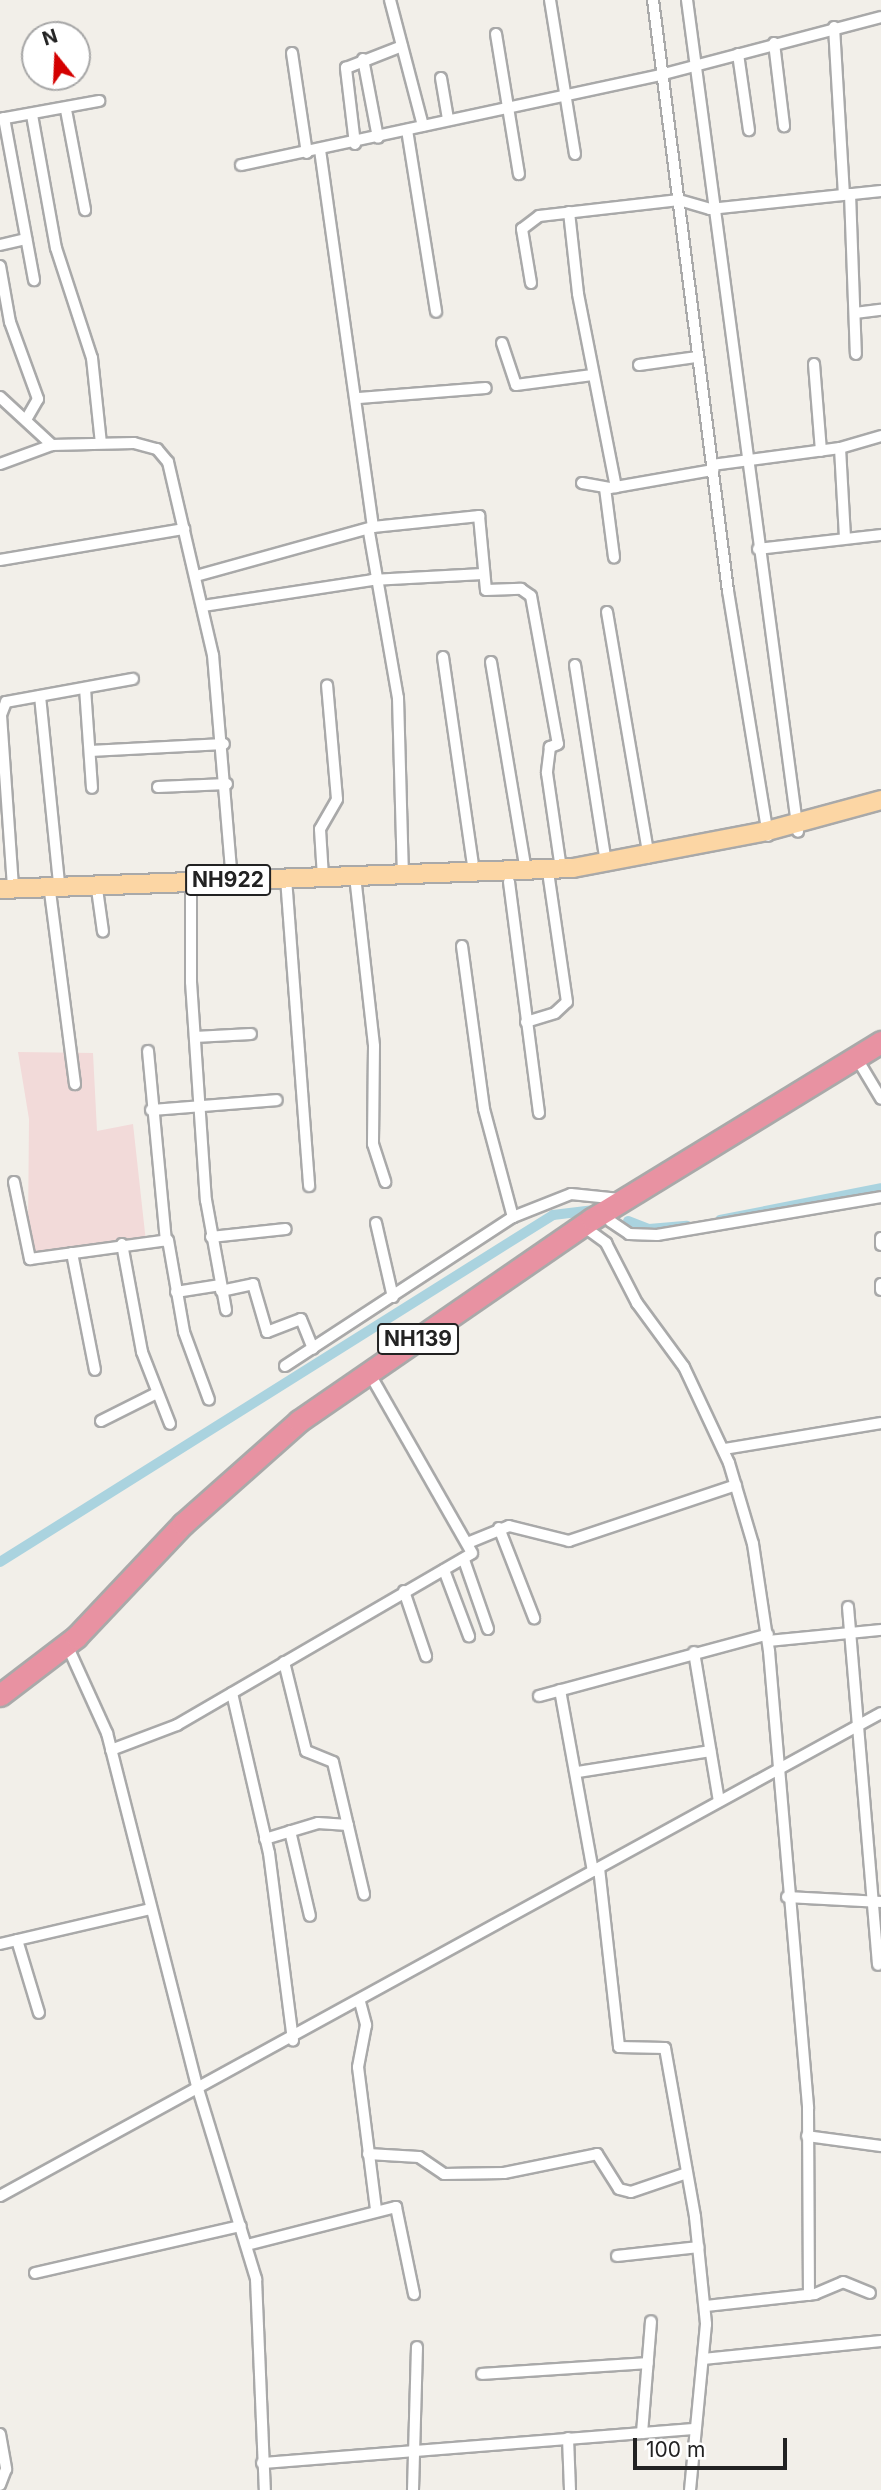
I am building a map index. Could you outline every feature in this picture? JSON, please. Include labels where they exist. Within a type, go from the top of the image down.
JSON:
[{"type":"highway","name":"NH139","points":[[0,1705],[70,1650],[277,1454],[374,1381],[595,1226],[622,1200],[881,1042]]},
{"type":"highway","name":"NH139","points":[[0,1695],[70,1650],[184,1524],[299,1421],[595,1226],[881,1054]]},
{"type":"main road","points":[[797,828],[881,800]]},
{"type":"main road","points":[[455,877],[474,873],[555,874],[768,835],[881,808]]},
{"type":"main road","points":[[455,877],[509,882],[768,835]]},
{"type":"main road","name":"NH922","points":[[7,888],[191,879],[455,877]]},
{"type":"street","points":[[390,0],[423,126]]},
{"type":"street","points":[[550,0],[575,154]]},
{"type":"street","points":[[653,0],[697,357],[768,835]]},
{"type":"street","points":[[687,0],[710,209],[797,828]]},
{"type":"street","points":[[241,165],[355,144],[507,105],[664,74],[834,27],[881,17]]},
{"type":"street","points":[[834,27],[856,354]]},
{"type":"street","points":[[496,34],[519,174]]},
{"type":"street","points":[[774,43],[784,126]]},
{"type":"street","points":[[355,144],[344,72],[363,59],[402,46]]},
{"type":"street","points":[[292,53],[307,153]]},
{"type":"street","points":[[738,54],[749,131]]},
{"type":"street","points":[[363,59],[378,138]]},
{"type":"street","points":[[441,78],[448,119]]},
{"type":"street","points":[[34,280],[2,119],[66,110],[99,101]]},
{"type":"street","points":[[66,110],[85,210]]},
{"type":"street","points":[[32,115],[56,248],[92,358],[101,443]]},
{"type":"street","points":[[407,130],[436,313]]},
{"type":"street","points":[[320,151],[359,398],[371,530],[398,698],[403,876]]},
{"type":"street","points":[[531,283],[524,223],[569,212],[679,200],[710,209],[881,191]]},
{"type":"street","points":[[569,212],[611,487],[614,557]]},
{"type":"street","points":[[0,245],[26,239]]},
{"type":"street","points":[[0,266],[3,307],[38,400],[26,420]]},
{"type":"street","points":[[855,313],[881,310]]},
{"type":"street","points":[[502,343],[516,385],[592,375]]},
{"type":"street","points":[[639,365],[697,357]]},
{"type":"street","points":[[814,363],[821,451]]},
{"type":"street","points":[[359,398],[486,388]]},
{"type":"street","points":[[0,397],[52,444]]},
{"type":"street","points":[[582,484],[611,487],[746,461],[840,449],[881,436]]},
{"type":"street","points":[[0,464],[52,444],[134,443],[163,454],[203,606],[224,744],[232,880]]},
{"type":"street","points":[[840,449],[845,538]]},
{"type":"street","points":[[196,576],[371,530],[479,516],[483,574],[490,593],[521,589],[533,604],[558,744],[550,747],[547,773],[567,1002],[555,1013],[526,1022]]},
{"type":"street","points":[[0,560],[184,528]]},
{"type":"street","points":[[758,549],[881,535]]},
{"type":"street","points":[[203,606],[372,580],[381,584],[483,574]]},
{"type":"street","points":[[607,612],[649,857]]},
{"type":"street","points":[[443,657],[474,873]]},
{"type":"street","points":[[491,662],[527,872]]},
{"type":"street","points":[[575,665],[606,863]]},
{"type":"street","points":[[7,888],[1,715],[3,703],[133,679]]},
{"type":"street","points":[[323,877],[320,829],[337,799],[327,685]]},
{"type":"street","points":[[85,688],[92,788]]},
{"type":"street","points":[[40,696],[54,884],[75,1084]]},
{"type":"street","points":[[90,751],[224,744]]},
{"type":"street","points":[[158,787],[227,784]]},
{"type":"street","points":[[355,876],[374,1046],[373,1144],[385,1182]]},
{"type":"street","points":[[286,878],[309,1186]]},
{"type":"street","points":[[191,879],[195,1037],[211,1237],[226,1310]]},
{"type":"street","points":[[96,882],[103,932]]},
{"type":"street","points":[[509,882],[539,1113]]},
{"type":"street","points":[[462,946],[484,1109],[513,1217]]},
{"type":"street","points":[[195,1037],[251,1034]]},
{"type":"street","points":[[148,1051],[166,1241],[189,1351],[209,1400]]},
{"type":"street","points":[[862,1067],[881,1099]]},
{"type":"street","points":[[152,1110],[276,1100]]},
{"type":"street","points":[[14,1182],[27,1258],[122,1244],[166,1241]]},
{"type":"street","points":[[285,1366],[513,1217],[571,1194],[622,1200]]},
{"type":"street","points":[[595,1226],[629,1234],[657,1236],[881,1197]]},
{"type":"street","points":[[376,1223],[393,1297]]},
{"type":"street","points":[[595,1226],[637,1303],[684,1367],[723,1449],[736,1485],[768,1637],[776,1769],[807,2136],[809,2295]]},
{"type":"street","points":[[211,1237],[286,1228]]},
{"type":"street","points":[[881,1238],[881,1245]]},
{"type":"street","points":[[122,1244],[157,1392],[170,1424]]},
{"type":"street","points":[[72,1253],[95,1370]]},
{"type":"street","points":[[176,1292],[253,1284],[267,1332],[301,1318],[313,1349]]},
{"type":"street","points":[[881,1284],[881,1290]]},
{"type":"street","points":[[111,1751],[170,1728],[472,1553],[470,1542],[374,1381]]},
{"type":"street","points":[[101,1422],[157,1392]]},
{"type":"street","points":[[723,1449],[881,1423]]},
{"type":"street","points":[[470,1542],[499,1528],[569,1542],[736,1485]]},
{"type":"street","points":[[499,1528],[534,1618]]},
{"type":"street","points":[[464,1560],[488,1629]]},
{"type":"street","points":[[444,1570],[469,1636]]},
{"type":"street","points":[[404,1591],[426,1656]]},
{"type":"street","points":[[848,1607],[856,1727],[876,1902],[878,1965]]},
{"type":"street","points":[[539,1696],[694,1652],[768,1637],[850,1637],[881,1630]]},
{"type":"street","points":[[70,1650],[111,1751],[198,2089],[256,2279],[265,2490]]},
{"type":"street","points":[[694,1652],[719,1801]]},
{"type":"street","points":[[285,1662],[306,1751],[331,1757],[364,1894]]},
{"type":"street","points":[[559,1690],[596,1869],[619,2047],[665,2048],[687,2173],[706,2306],[690,2490]]},
{"type":"street","points":[[232,1693],[265,1839],[293,2040]]},
{"type":"street","points":[[0,2196],[293,2040],[596,1869],[881,1713]]},
{"type":"street","points":[[578,1772],[710,1751]]},
{"type":"street","points":[[265,1839],[290,1831],[348,1825]]},
{"type":"street","points":[[290,1831],[310,1916]]},
{"type":"street","points":[[787,1897],[876,1902]]},
{"type":"street","points":[[0,1944],[150,1909]]},
{"type":"street","points":[[16,1940],[39,2013]]},
{"type":"street","points":[[360,2003],[366,2025],[358,2067],[376,2210]]},
{"type":"street","points":[[807,2136],[881,2146]]},
{"type":"street","points":[[368,2154],[419,2157],[444,2174],[504,2173],[597,2154],[619,2189],[631,2193],[687,2173]]},
{"type":"street","points":[[247,2245],[376,2210],[401,2209],[414,2294]]},
{"type":"street","points":[[35,2273],[241,2226]]},
{"type":"street","points":[[617,2256],[699,2247]]},
{"type":"street","points":[[706,2306],[809,2295],[843,2282],[870,2293]]},
{"type":"street","points":[[642,2433],[651,2321]]},
{"type":"street","points":[[703,2359],[881,2342]]},
{"type":"street","points":[[413,2490],[417,2347]]},
{"type":"street","points":[[482,2374],[648,2363]]},
{"type":"street","points":[[262,2463],[695,2429]]},
{"type":"street","points":[[0,2434],[6,2469],[0,2485]]},
{"type":"street","points":[[568,2438],[570,2490]]},
{"type":"shaded area","points":[[18,1052],[93,1053],[97,1131],[133,1124],[146,1242],[35,1264],[28,1229],[29,1119]]},
{"type":"waterway","points":[[720,1220],[881,1188]]},
{"type":"waterway","points":[[0,1562],[553,1215],[603,1209]]},
{"type":"waterway","points":[[628,1221],[649,1229],[687,1226]]}]
